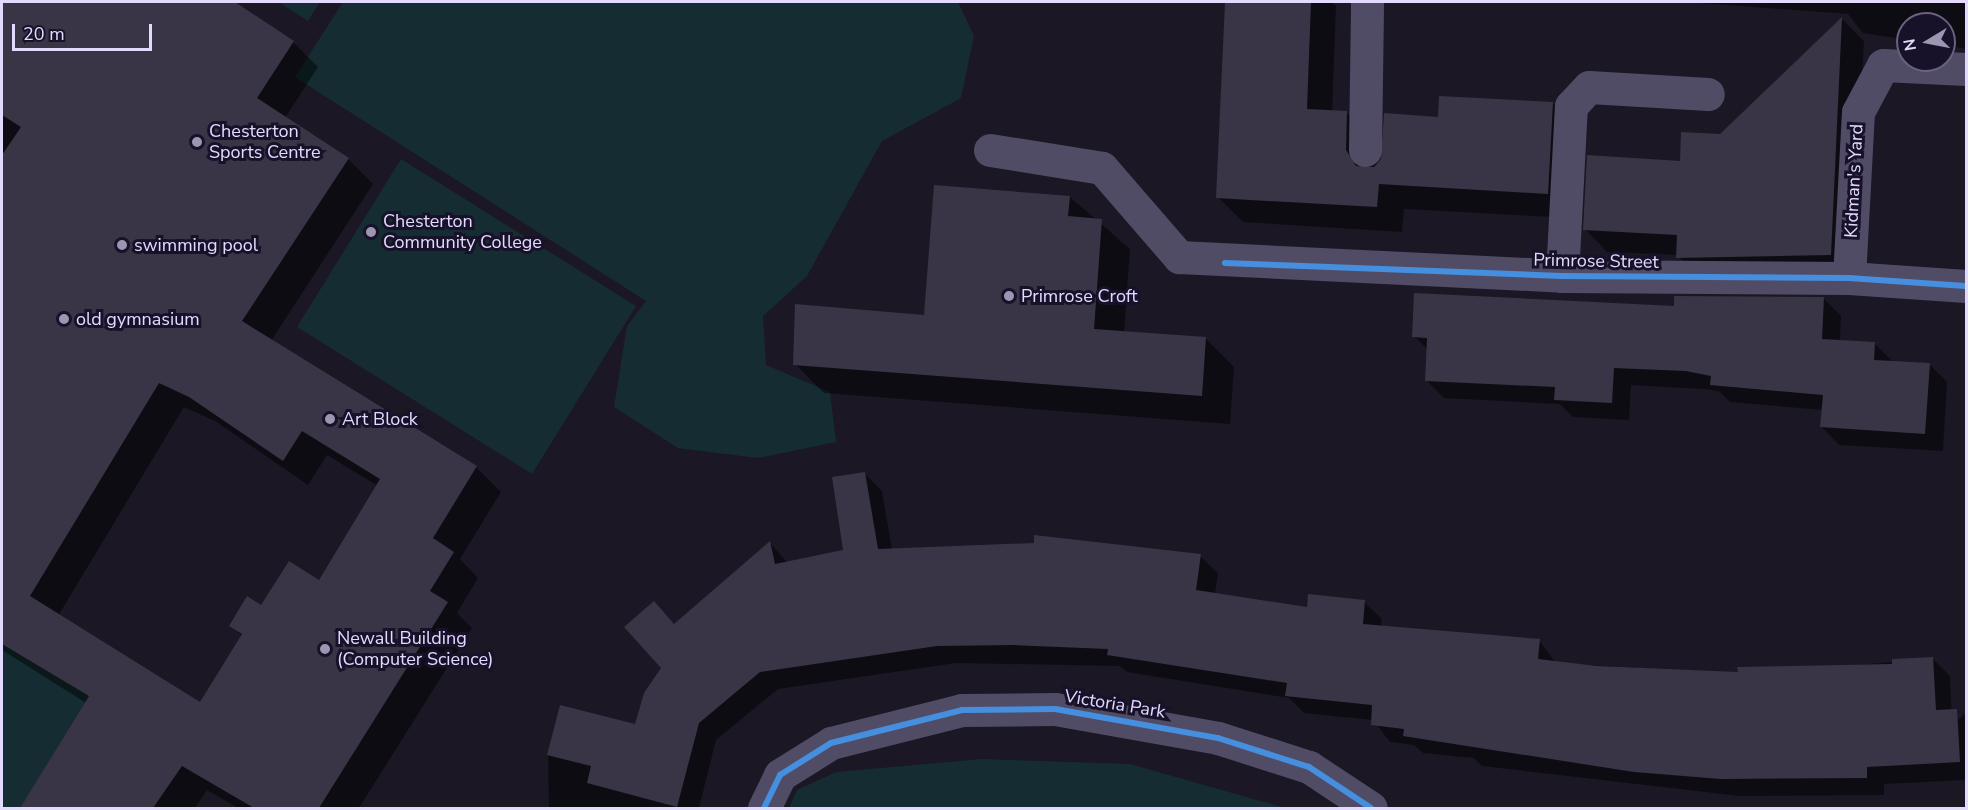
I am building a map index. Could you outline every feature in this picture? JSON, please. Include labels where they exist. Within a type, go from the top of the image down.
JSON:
[{"type":"street","points":[[1365,150],[1367,2]]},
{"type":"street","name":"Kidman's Yard","points":[[1849,278],[1858,112],[1883,65],[1966,69]]},
{"type":"street","points":[[1562,276],[1571,106],[1589,87],[1708,94]]},
{"type":"street","name":"Primrose Street","points":[[990,150],[1102,168],[1179,257],[1225,263],[1562,276],[1849,278],[1966,286]]},
{"type":"street","name":"Victoria Park","points":[[764,808],[780,775],[831,743],[962,710],[1055,709],[1218,738],[1309,767],[1371,808]]},
{"type":"green space","points":[[278,2],[320,2],[308,21]]},
{"type":"green space","points":[[343,2],[958,2],[974,36],[961,98],[882,141],[807,276],[763,316],[766,365],[830,392],[836,442],[758,458],[678,448],[614,407],[627,326],[646,301],[295,77]]},
{"type":"green space","points":[[401,159],[636,306],[532,474],[297,327]]},
{"type":"green space","points":[[2,642],[89,696],[20,808],[2,808]]},
{"type":"green space","points":[[982,759],[1130,764],[1285,808],[789,808],[797,790],[836,772]]},
{"type":"building","points":[[2,2],[235,2],[294,41],[257,98],[349,158],[242,321],[477,466],[433,538],[454,552],[430,591],[448,602],[319,808],[254,808],[182,766],[153,808],[20,808],[89,696],[2,644],[2,155],[21,127],[2,115]],"holes":[[[159,383],[189,397],[283,461],[302,431],[380,479],[319,580],[289,561],[261,605],[247,596],[229,626],[242,634],[200,702],[30,596]]]},
{"type":"building","points":[[1225,2],[1311,2],[1307,109],[1347,111],[1346,150],[1356,166],[1374,167],[1381,159],[1384,113],[1438,117],[1439,96],[1553,102],[1548,194],[1379,184],[1377,207],[1216,198]]},
{"type":"building","points":[[1842,17],[1831,255],[1676,258],[1677,235],[1583,230],[1587,155],[1680,161],[1681,132],[1720,134]]},
{"type":"building","name":"Primrose Croft","points":[[934,185],[1070,196],[1068,216],[1102,219],[1094,329],[1206,337],[1202,396],[793,365],[795,304],[924,315]]},
{"type":"building","points":[[1414,293],[1674,306],[1674,296],[1824,297],[1822,339],[1875,342],[1874,360],[1930,363],[1925,434],[1820,427],[1823,395],[1710,385],[1711,376],[1686,371],[1614,368],[1612,403],[1554,400],[1555,387],[1425,381],[1427,338],[1412,337]]},
{"type":"building","points":[[865,472],[878,549],[1034,543],[1034,535],[1201,554],[1196,590],[1307,607],[1308,594],[1365,600],[1363,624],[1540,639],[1538,659],[1597,666],[1738,672],[1737,667],[1892,664],[1892,659],[1933,657],[1936,710],[1957,709],[1960,762],[1867,767],[1867,778],[1721,779],[1634,772],[1403,736],[1404,729],[1371,725],[1372,705],[1285,696],[1287,683],[1107,655],[1108,649],[1013,645],[937,646],[760,672],[699,723],[677,807],[587,783],[591,766],[547,755],[560,705],[635,724],[644,693],[661,668],[624,627],[654,601],[674,624],[770,541],[775,564],[843,550],[832,477]]},
{"type":"cycle path","points":[[1225,263],[1562,276],[1849,278],[1966,286]]},
{"type":"cycle path","points":[[764,808],[780,775],[831,743],[962,710],[1055,709],[1218,738],[1309,767],[1371,808]]},
{"type":"place","name":"Chesterton Sports Centre","points":[[197,142]]},
{"type":"place","name":"Chesterton Community College","points":[[371,232]]},
{"type":"place","name":"swimming pool","points":[[122,245]]},
{"type":"place","name":"Primrose Croft","points":[[1009,296]]},
{"type":"place","name":"old gymnasium","points":[[64,319]]},
{"type":"place","name":"Art Block","points":[[330,419]]},
{"type":"place","name":"Newall Building (Computer Science)","points":[[325,649]]}]
